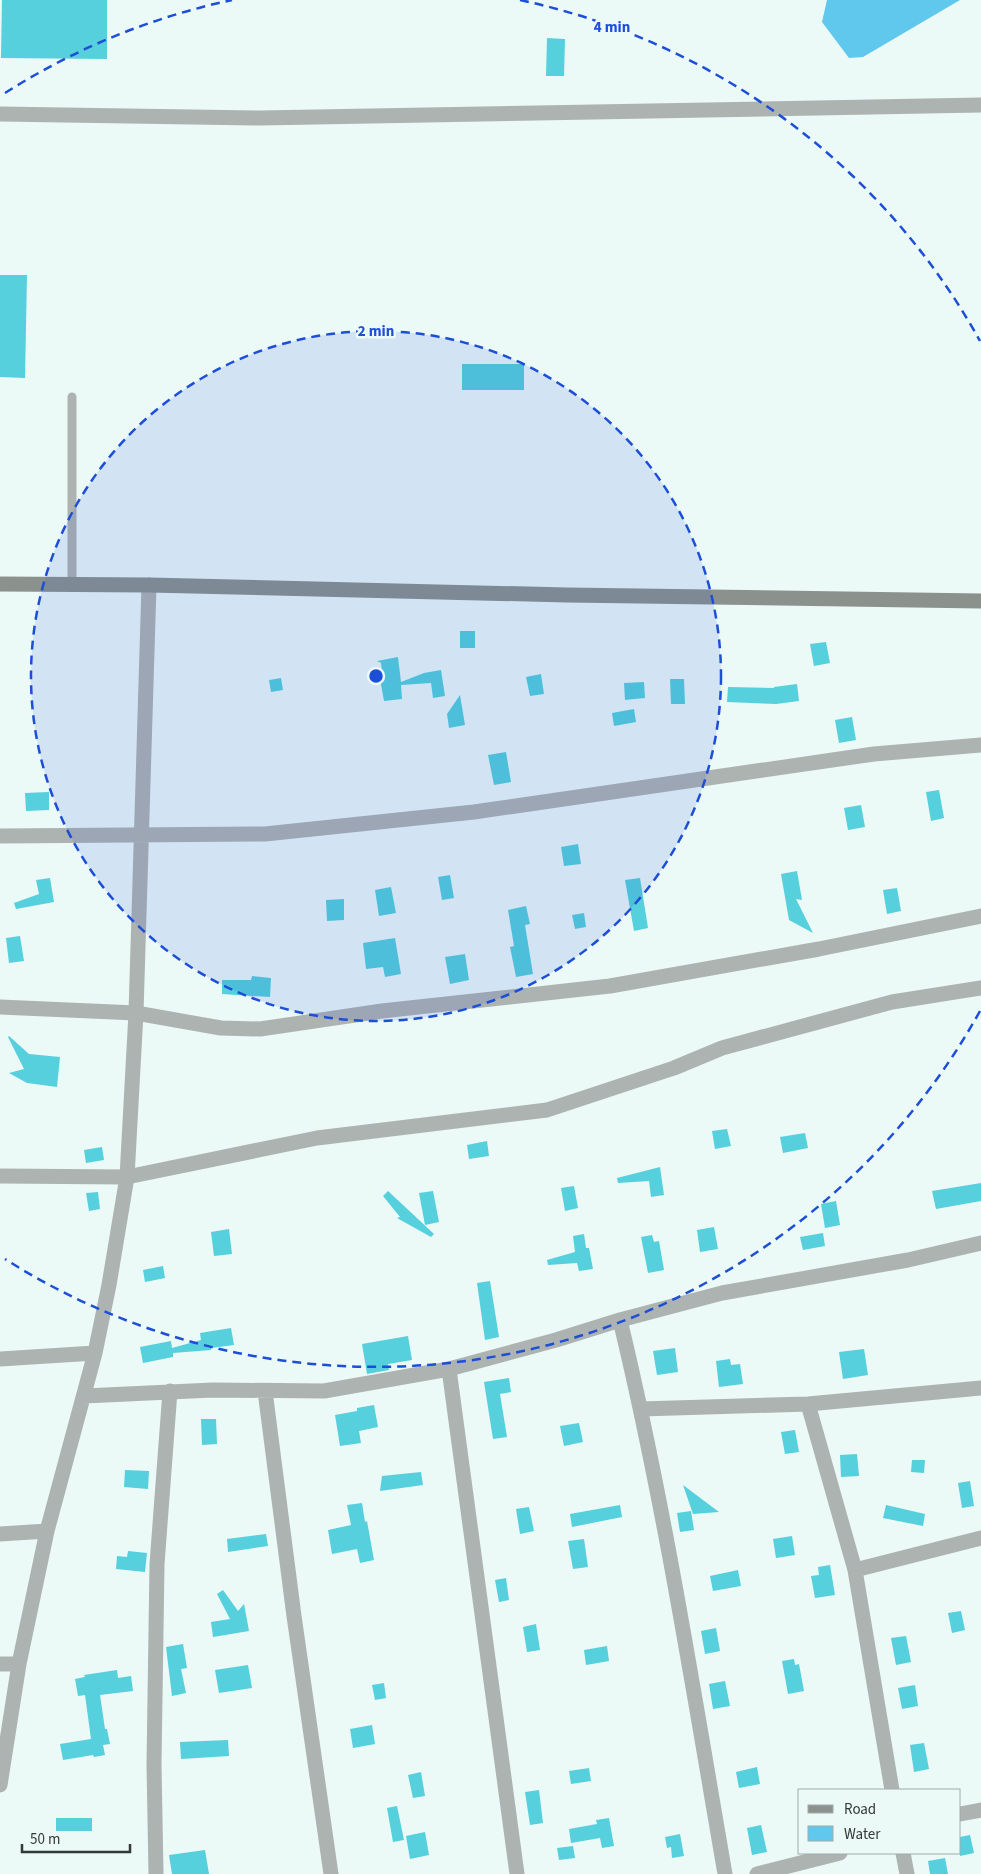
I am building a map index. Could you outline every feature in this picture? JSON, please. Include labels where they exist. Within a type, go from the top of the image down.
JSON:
[{"type":"main road","points":[[0,584],[149,585],[577,596],[981,601]]},
{"type":"street","points":[[0,114],[260,118],[981,105]]},
{"type":"street","points":[[0,1786],[19,1664],[47,1531],[95,1353],[109,1286],[127,1177],[136,1013],[149,585]]},
{"type":"street","points":[[0,836],[265,834],[474,812],[874,754],[981,745]]},
{"type":"street","points":[[0,1007],[136,1013],[221,1028],[260,1029],[382,1011],[610,986],[981,916]]},
{"type":"street","points":[[0,1176],[127,1177],[317,1138],[547,1110],[674,1068],[722,1048],[892,1002],[981,988]]},
{"type":"street","points":[[84,1396],[170,1391],[324,1391],[449,1369],[722,1293],[908,1260],[981,1243]]},
{"type":"street","points":[[620,1320],[641,1410],[663,1522],[725,1874]]},
{"type":"street","points":[[0,1360],[95,1353]]},
{"type":"street","points":[[449,1369],[517,1874]]},
{"type":"street","points":[[641,1410],[808,1404],[981,1388]]},
{"type":"street","points":[[156,1874],[154,1764],[158,1564],[170,1391]]},
{"type":"street","points":[[265,1391],[330,1874]]},
{"type":"street","points":[[808,1404],[854,1570],[892,1789]]},
{"type":"street","points":[[0,1534],[47,1531]]},
{"type":"street","points":[[854,1570],[981,1538]]},
{"type":"street","points":[[0,1664],[19,1664]]},
{"type":"street","points":[[961,1814],[981,1810]]},
{"type":"street","points":[[757,1874],[836,1854]]},
{"type":"street","points":[[902,1854],[906,1874]]},
{"type":"lane","points":[[72,397],[72,584]]},
{"type":"water","points":[[827,0],[960,0],[863,57],[849,58],[822,22]]},
{"type":"building","points":[[2,0],[107,0],[107,59],[1,58]]},
{"type":"building","points":[[547,38],[565,39],[564,76],[546,76]]},
{"type":"building","points":[[0,275],[27,275],[25,378],[0,377]]},
{"type":"building","points":[[462,364],[524,364],[524,390],[462,390]]},
{"type":"building","points":[[460,631],[475,631],[475,648],[460,648]]},
{"type":"building","points":[[826,642],[830,663],[814,666],[810,644]]},
{"type":"building","points":[[398,657],[401,682],[424,673],[441,670],[445,696],[433,698],[431,683],[401,685],[402,699],[384,701],[379,673],[382,672],[381,663],[377,661]]},
{"type":"building","points":[[541,674],[544,694],[530,696],[526,677]]},
{"type":"building","points":[[281,678],[283,690],[271,692],[269,680]]},
{"type":"building","points":[[670,679],[684,679],[685,704],[671,704]]},
{"type":"building","points":[[644,682],[645,698],[625,700],[624,683]]},
{"type":"building","points":[[797,684],[799,701],[776,704],[727,702],[728,687],[774,688]]},
{"type":"building","points":[[460,695],[465,725],[449,728],[447,714]]},
{"type":"building","points":[[634,709],[636,722],[614,726],[612,713]]},
{"type":"building","points":[[852,717],[856,740],[839,743],[835,720]]},
{"type":"building","points":[[506,752],[511,782],[494,785],[488,755]]},
{"type":"building","points":[[939,790],[944,818],[931,821],[926,792]]},
{"type":"building","points":[[49,792],[49,810],[26,811],[25,793]]},
{"type":"building","points":[[861,805],[865,827],[848,830],[844,808]]},
{"type":"building","points":[[578,844],[581,864],[564,866],[561,847]]},
{"type":"building","points":[[797,871],[802,900],[796,899],[813,933],[789,920],[781,874]]},
{"type":"building","points":[[450,875],[454,898],[442,900],[438,877]]},
{"type":"building","points":[[50,878],[54,902],[16,909],[14,903],[39,894],[36,880]]},
{"type":"building","points":[[640,878],[648,928],[634,931],[625,880]]},
{"type":"building","points":[[391,887],[396,913],[379,916],[375,890]]},
{"type":"building","points":[[897,888],[901,911],[887,914],[883,890]]},
{"type":"building","points":[[344,899],[344,920],[327,921],[326,900]]},
{"type":"building","points":[[526,906],[530,924],[525,925],[533,974],[516,977],[510,947],[514,946],[508,910]]},
{"type":"building","points":[[584,913],[586,927],[575,929],[572,915]]},
{"type":"building","points":[[20,936],[24,961],[9,963],[6,938]]},
{"type":"building","points":[[395,938],[401,974],[385,977],[383,967],[366,969],[363,943]]},
{"type":"building","points":[[465,954],[469,980],[450,984],[445,957]]},
{"type":"building","points":[[252,976],[271,978],[270,997],[222,994],[222,980],[251,980]]},
{"type":"building","points":[[9,1036],[29,1054],[60,1057],[57,1087],[27,1083],[9,1073],[24,1069]]},
{"type":"building","points":[[727,1129],[731,1146],[715,1149],[712,1131]]},
{"type":"building","points":[[805,1133],[808,1148],[783,1153],[780,1137]]},
{"type":"building","points":[[487,1141],[489,1156],[469,1159],[467,1145]]},
{"type":"building","points":[[102,1147],[104,1160],[86,1163],[84,1150]]},
{"type":"building","points":[[660,1167],[664,1195],[651,1197],[649,1181],[618,1183],[617,1178]]},
{"type":"building","points":[[981,1183],[981,1201],[936,1209],[932,1191]]},
{"type":"building","points":[[574,1186],[578,1208],[565,1211],[561,1188]]},
{"type":"building","points":[[388,1191],[434,1234],[431,1237],[397,1218],[400,1217],[383,1196]]},
{"type":"building","points":[[433,1191],[439,1222],[425,1225],[419,1193]]},
{"type":"building","points":[[98,1192],[100,1209],[89,1211],[86,1193]]},
{"type":"building","points":[[836,1201],[840,1225],[825,1228],[821,1204]]},
{"type":"building","points":[[714,1227],[718,1249],[700,1252],[697,1230]]},
{"type":"building","points":[[229,1229],[232,1254],[214,1256],[211,1232]]},
{"type":"building","points":[[823,1233],[825,1246],[803,1250],[800,1237]]},
{"type":"building","points":[[584,1234],[586,1248],[589,1248],[593,1269],[579,1271],[577,1263],[548,1265],[547,1260],[575,1252],[573,1236]]},
{"type":"building","points":[[652,1235],[654,1242],[659,1241],[664,1270],[648,1273],[641,1237]]},
{"type":"building","points":[[163,1266],[165,1278],[145,1282],[143,1270]]},
{"type":"building","points":[[490,1281],[499,1337],[485,1340],[477,1283]]},
{"type":"building","points":[[231,1328],[234,1345],[211,1348],[211,1350],[173,1353],[173,1357],[143,1363],[140,1347],[171,1341],[172,1348],[201,1340],[200,1333]]},
{"type":"building","points":[[408,1336],[412,1360],[388,1364],[389,1370],[367,1374],[362,1344]]},
{"type":"building","points":[[675,1348],[678,1372],[657,1375],[653,1351]]},
{"type":"building","points":[[864,1349],[868,1375],[843,1379],[839,1352]]},
{"type":"building","points":[[730,1359],[731,1365],[740,1364],[743,1384],[719,1387],[716,1361]]},
{"type":"building","points":[[509,1378],[511,1392],[500,1394],[507,1437],[493,1439],[484,1382]]},
{"type":"building","points":[[374,1405],[378,1427],[359,1431],[361,1443],[340,1446],[335,1415],[357,1411],[357,1408]]},
{"type":"building","points":[[201,1419],[216,1419],[217,1444],[202,1445]]},
{"type":"building","points":[[579,1423],[583,1442],[564,1446],[560,1426]]},
{"type":"building","points":[[795,1430],[799,1452],[785,1454],[781,1432]]},
{"type":"building","points":[[857,1454],[859,1476],[841,1477],[840,1455]]},
{"type":"building","points":[[912,1460],[925,1460],[924,1473],[911,1472]]},
{"type":"building","points":[[125,1470],[149,1471],[148,1489],[124,1487]]},
{"type":"building","points":[[421,1472],[423,1485],[380,1491],[382,1476]]},
{"type":"building","points":[[970,1481],[974,1506],[962,1508],[958,1483]]},
{"type":"building","points":[[683,1485],[719,1512],[693,1514]]},
{"type":"building","points":[[362,1503],[374,1560],[360,1563],[357,1549],[332,1554],[328,1530],[351,1525],[347,1505]]},
{"type":"building","points":[[620,1505],[622,1517],[572,1527],[570,1514]]},
{"type":"building","points":[[886,1505],[925,1514],[923,1526],[883,1518]]},
{"type":"building","points":[[529,1507],[534,1531],[520,1534],[516,1509]]},
{"type":"building","points":[[691,1511],[694,1530],[680,1532],[677,1513]]},
{"type":"building","points":[[266,1534],[268,1546],[228,1552],[227,1539]]},
{"type":"building","points":[[792,1536],[795,1555],[776,1558],[773,1539]]},
{"type":"building","points":[[584,1539],[588,1567],[573,1569],[568,1541]]},
{"type":"building","points":[[128,1551],[147,1553],[145,1572],[116,1569],[117,1556],[127,1557]]},
{"type":"building","points":[[830,1565],[835,1595],[815,1598],[811,1576],[819,1575],[818,1567]]},
{"type":"building","points":[[738,1570],[741,1586],[713,1591],[710,1576]]},
{"type":"building","points":[[506,1578],[509,1600],[499,1602],[495,1580]]},
{"type":"building","points":[[223,1590],[238,1611],[244,1604],[249,1631],[213,1637],[211,1622],[230,1619],[217,1594]]},
{"type":"building","points":[[961,1611],[965,1630],[952,1633],[948,1613]]},
{"type":"building","points":[[536,1624],[540,1650],[527,1652],[523,1627]]},
{"type":"building","points":[[716,1628],[720,1651],[705,1654],[701,1631]]},
{"type":"building","points":[[906,1636],[911,1662],[896,1665],[891,1638]]},
{"type":"building","points":[[183,1644],[187,1668],[181,1669],[186,1693],[172,1696],[166,1647]]},
{"type":"building","points":[[607,1646],[609,1661],[586,1665],[584,1650]]},
{"type":"building","points":[[794,1659],[795,1665],[799,1664],[804,1691],[788,1694],[782,1661]]},
{"type":"building","points":[[248,1665],[252,1688],[219,1693],[215,1670]]},
{"type":"building","points":[[117,1670],[118,1678],[131,1676],[133,1691],[100,1695],[105,1729],[107,1729],[110,1744],[103,1745],[105,1755],[63,1760],[60,1744],[91,1739],[85,1695],[78,1696],[75,1679],[85,1677],[84,1675]]},
{"type":"building","points":[[725,1681],[730,1706],[713,1709],[709,1684]]},
{"type":"building","points":[[384,1683],[386,1698],[375,1700],[372,1685]]},
{"type":"building","points":[[915,1685],[918,1706],[902,1709],[898,1688]]},
{"type":"building","points":[[372,1725],[375,1744],[353,1748],[350,1729]]},
{"type":"building","points":[[228,1740],[229,1756],[181,1759],[180,1742]]},
{"type":"building","points":[[924,1743],[929,1769],[914,1772],[910,1745]]},
{"type":"building","points":[[757,1767],[760,1784],[739,1788],[736,1772]]},
{"type":"building","points":[[589,1768],[591,1781],[571,1784],[569,1771]]},
{"type":"building","points":[[421,1772],[425,1796],[413,1798],[408,1775]]},
{"type":"building","points":[[539,1790],[543,1823],[530,1825],[525,1792]]},
{"type":"building","points":[[397,1806],[404,1840],[393,1842],[387,1808]]},
{"type":"building","points":[[56,1818],[92,1818],[92,1831],[56,1831]]},
{"type":"building","points":[[609,1818],[614,1846],[602,1848],[600,1838],[571,1843],[569,1829],[597,1824],[596,1820]]},
{"type":"building","points":[[761,1825],[767,1852],[752,1855],[747,1828]]},
{"type":"building","points":[[425,1832],[429,1855],[410,1859],[406,1836]]},
{"type":"building","points":[[680,1834],[684,1856],[672,1858],[671,1847],[667,1848],[665,1837]]},
{"type":"building","points":[[970,1835],[974,1853],[960,1856],[961,1837]]},
{"type":"building","points":[[573,1846],[575,1858],[559,1860],[557,1848]]},
{"type":"building","points":[[205,1850],[209,1874],[172,1874],[169,1855]]},
{"type":"building","points":[[945,1858],[948,1874],[930,1874],[928,1861]]}]
